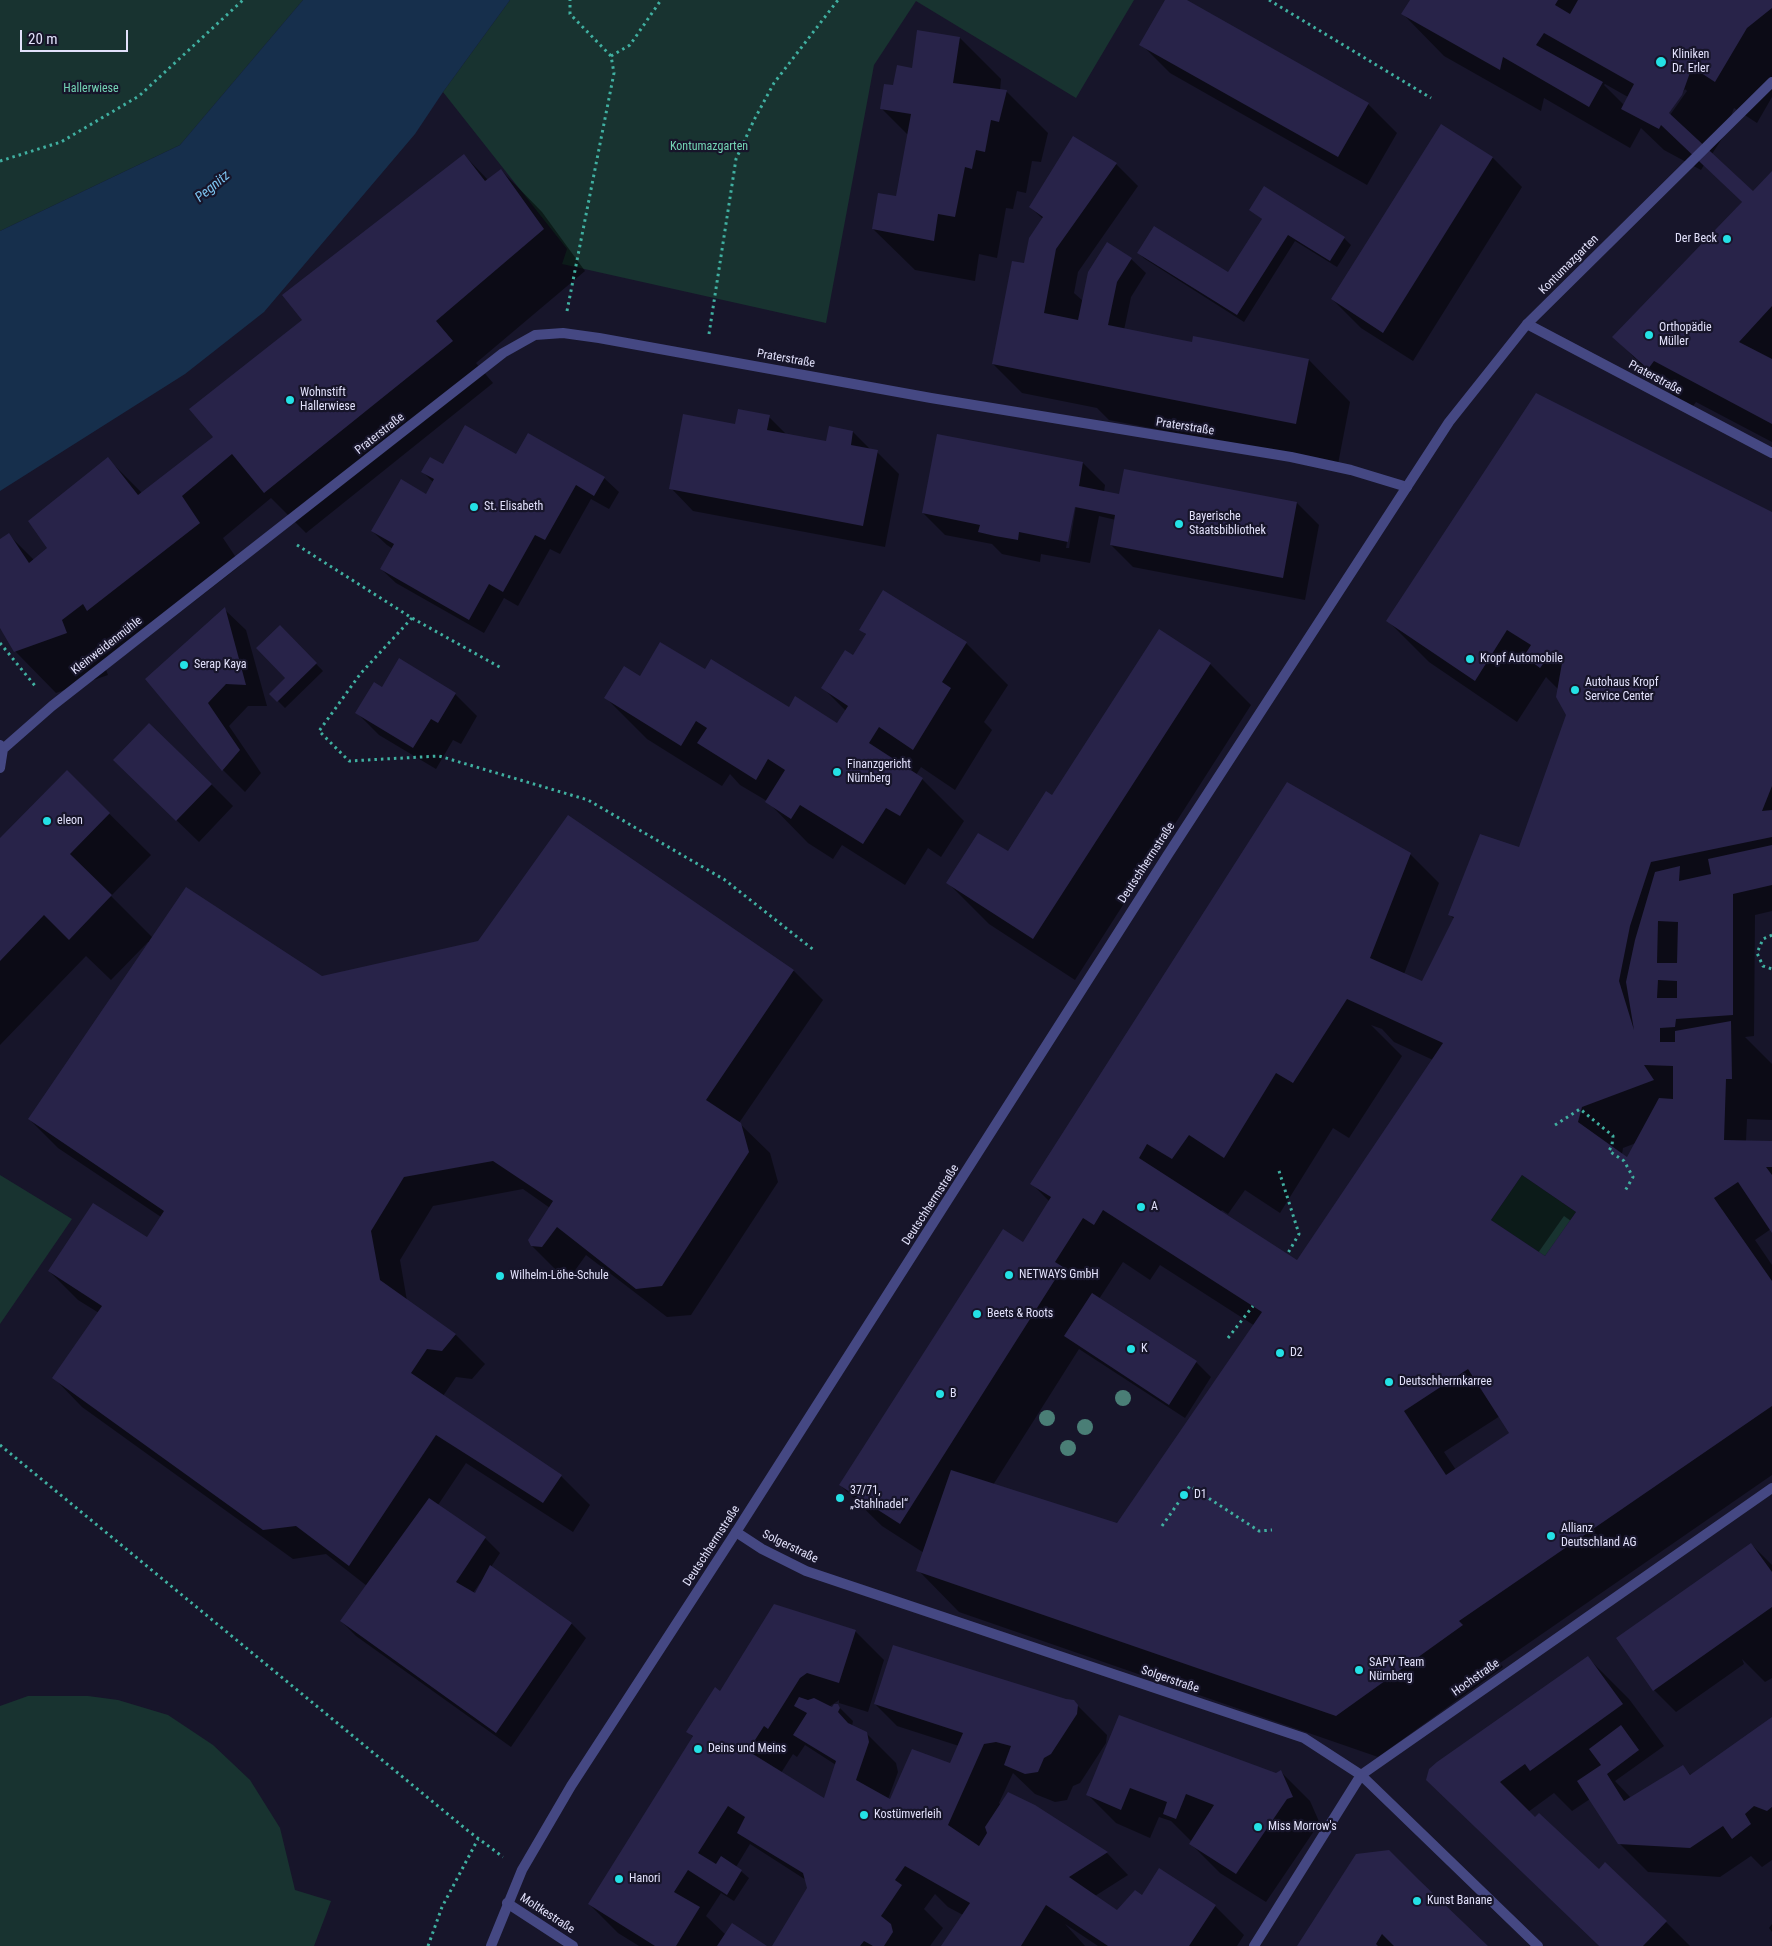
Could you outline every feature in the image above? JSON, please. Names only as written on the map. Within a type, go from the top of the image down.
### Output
[{"type":"street","name":"Kontumazgarten","points":[[1407,487],[1449,422],[1527,324],[1772,82]]},
{"type":"street","name":"Praterstraße","points":[[1527,324],[1772,453]]},
{"type":"street","name":"Praterstraße","points":[[230,566],[503,353],[535,335],[563,333],[931,398],[1291,457],[1351,470],[1407,487]]},
{"type":"street","name":"Deutschherrnstraße","points":[[491,1946],[522,1870],[571,1786],[736,1532],[1146,887],[1407,487]]},
{"type":"street","name":"Kleinweidenmühle","points":[[0,768],[2,747],[230,566]]},
{"type":"street","name":"Hochstraße","points":[[1254,1946],[1360,1774],[1772,1488]]},
{"type":"street","name":"Solgerstraße","points":[[736,1532],[762,1549],[806,1571],[1304,1738],[1360,1774],[1538,1946]]},
{"type":"street","name":"Moltkestraße","points":[[507,1903],[573,1946]]},
{"type":"path","points":[[0,161],[61,142],[139,96],[243,0]]},
{"type":"path","points":[[563,333],[614,72],[610,56],[570,14],[570,0]]},
{"type":"path","points":[[610,56],[630,45],[661,0]]},
{"type":"path","points":[[706,357],[736,159],[774,83],[838,0]]},
{"type":"path","points":[[1269,0],[1431,98]]},
{"type":"path","points":[[276,532],[412,618],[503,669]]},
{"type":"path","points":[[412,618],[361,673],[318,731],[349,761],[439,756],[588,800],[725,880],[815,951]]},
{"type":"path","points":[[0,643],[52,706]]},
{"type":"path","points":[[1772,935],[1763,939],[1757,953],[1763,966],[1772,969]]},
{"type":"path","points":[[1555,1125],[1580,1109],[1613,1136],[1609,1151],[1624,1161],[1633,1177],[1625,1191]]},
{"type":"path","points":[[1279,1170],[1299,1234],[1288,1253]]},
{"type":"path","points":[[1228,1338],[1253,1306]]},
{"type":"path","points":[[0,1445],[478,1838],[522,1870]]},
{"type":"path","points":[[1162,1526],[1190,1486],[1259,1531],[1272,1530]]},
{"type":"path","points":[[428,1946],[442,1907],[478,1838]]},
{"type":"green space","name":"Hallerwiese","points":[[0,0],[303,0],[180,145],[0,231]]},
{"type":"green space","name":"Kontumazgarten","points":[[510,0],[1134,0],[1076,98],[916,1],[874,65],[826,323],[562,264],[567,249],[443,92]]},
{"type":"green space","points":[[0,1175],[72,1219],[0,1324]]},
{"type":"green space","points":[[1522,1175],[1576,1212],[1545,1256],[1491,1220]]},
{"type":"green space","points":[[28,1696],[88,1696],[118,1700],[168,1715],[213,1745],[250,1780],[280,1828],[295,1890],[331,1901],[314,1946],[0,1946],[0,1706]]},
{"type":"water","name":"Pegnitz","points":[[303,0],[510,0],[415,134],[264,312],[185,374],[0,491],[0,231],[180,145]]},
{"type":"building","points":[[1165,0],[1187,0],[1369,103],[1338,157],[1139,45]]},
{"type":"building","points":[[1410,0],[1558,0],[1555,5],[1570,14],[1578,0],[1772,0],[1772,8],[1747,28],[1715,82],[1692,67],[1682,95],[1669,113],[1753,191],[1772,171],[1772,306],[1739,342],[1772,359],[1772,424],[1654,361],[1648,369],[1612,337],[1742,202],[1661,125],[1659,129],[1621,109],[1634,84],[1544,33],[1536,45],[1603,82],[1589,107],[1503,57],[1500,70],[1401,14]]},
{"type":"building","points":[[917,30],[960,37],[953,83],[1007,90],[999,122],[991,120],[985,152],[976,150],[972,169],[965,167],[955,217],[938,214],[934,241],[872,229],[878,193],[896,196],[911,114],[880,109],[884,84],[893,85],[897,65],[912,68]]},
{"type":"building","points":[[1441,124],[1493,157],[1383,333],[1331,299]]},
{"type":"building","points":[[1073,136],[1117,163],[1056,249],[1044,313],[1078,320],[1088,272],[1107,242],[1132,258],[1117,282],[1108,325],[1192,342],[1193,336],[1309,359],[1296,424],[992,364],[1012,261],[1024,263],[1029,238],[1043,217],[1029,207]]},
{"type":"building","name":"Wohnstift Hallerwiese","points":[[464,154],[485,181],[501,169],[544,229],[436,321],[453,341],[264,493],[232,454],[182,496],[200,523],[87,611],[83,604],[62,620],[67,633],[14,652],[0,628],[0,539],[9,533],[29,563],[47,548],[28,521],[108,457],[138,495],[213,437],[189,409],[302,320],[282,295]]},
{"type":"building","points":[[1264,186],[1345,237],[1330,261],[1288,235],[1237,315],[1137,253],[1154,226],[1228,272],[1262,219],[1249,210]]},
{"type":"building","points":[[1536,393],[1772,512],[1772,786],[1762,811],[1772,810],[1772,837],[1651,862],[1630,926],[1619,981],[1634,1030],[1626,982],[1635,940],[1655,872],[1680,866],[1679,881],[1711,874],[1708,859],[1772,845],[1772,885],[1733,894],[1733,1015],[1676,1019],[1675,1027],[1660,1028],[1660,1042],[1675,1042],[1675,1031],[1731,1021],[1732,1079],[1726,1079],[1724,1140],[1772,1141],[1772,1167],[1766,1167],[1772,1175],[1772,1233],[1738,1182],[1714,1198],[1772,1281],[1772,1406],[1459,1621],[1463,1625],[1336,1716],[916,1571],[951,1470],[1117,1523],[1262,1312],[1103,1210],[1094,1225],[1083,1218],[1055,1262],[1063,1267],[900,1524],[839,1485],[1003,1229],[1023,1242],[1051,1197],[1030,1184],[1287,782],[1411,853],[1370,958],[1422,981],[1454,917],[1448,915],[1480,834],[1519,847],[1566,715],[1556,697],[1562,663],[1549,656],[1540,668],[1524,656],[1531,645],[1507,630],[1475,681],[1386,621]],"holes":[[[1658,921],[1678,922],[1677,963],[1657,963]],[[1658,980],[1677,981],[1677,998],[1657,998]],[[1347,999],[1443,1043],[1297,1260],[1139,1158],[1147,1144],[1172,1159],[1189,1135],[1224,1158],[1276,1073],[1293,1083]],[[1644,1065],[1673,1066],[1673,1099],[1659,1098],[1627,1157],[1578,1122],[1582,1107],[1654,1080]],[[1522,1175],[1576,1212],[1545,1256],[1491,1220]],[[1468,1369],[1509,1433],[1446,1475],[1404,1411]]]},
{"type":"building","points":[[738,409],[770,415],[767,430],[826,441],[829,426],[853,431],[851,445],[878,450],[863,526],[669,489],[683,414],[735,424]]},
{"type":"building","points":[[465,425],[516,454],[528,433],[605,477],[594,496],[576,485],[545,540],[535,535],[503,592],[489,584],[469,620],[380,569],[394,544],[371,531],[401,479],[426,494],[434,479],[421,472],[430,457],[443,464]]},
{"type":"building","points":[[937,434],[1083,462],[1079,486],[1119,494],[1124,469],[1297,502],[1283,578],[1110,545],[1115,515],[1075,507],[1068,542],[1019,532],[1018,540],[995,536],[978,532],[980,525],[922,513]]},
{"type":"building","points":[[883,590],[967,642],[942,682],[951,688],[913,750],[879,727],[869,743],[923,778],[900,816],[886,808],[863,844],[800,805],[791,819],[765,802],[785,770],[768,759],[756,780],[697,743],[707,728],[696,721],[681,746],[604,698],[624,666],[640,676],[660,642],[705,669],[711,659],[789,707],[795,696],[837,723],[848,706],[821,688],[845,650],[853,655],[866,634],[859,630]]},
{"type":"building","points":[[225,607],[246,685],[226,684],[208,703],[240,750],[222,771],[145,679]]},
{"type":"building","points":[[280,625],[317,663],[277,702],[269,694],[285,678],[256,648]]},
{"type":"building","points":[[1159,629],[1211,663],[1033,939],[946,883],[978,833],[1008,851],[1046,791],[1052,795]]},
{"type":"building","points":[[399,658],[456,693],[438,723],[431,719],[413,748],[355,713],[374,682],[382,687]]},
{"type":"building","points":[[149,723],[212,784],[176,821],[113,760]]},
{"type":"building","points":[[67,770],[110,813],[70,854],[112,895],[69,940],[44,915],[0,961],[0,838]]},
{"type":"building","points":[[568,815],[794,970],[706,1100],[741,1123],[749,1152],[662,1286],[636,1289],[557,1227],[542,1247],[531,1246],[528,1240],[553,1201],[493,1161],[404,1177],[371,1231],[380,1280],[456,1334],[442,1351],[427,1349],[411,1373],[562,1475],[543,1503],[436,1435],[349,1566],[296,1526],[263,1530],[52,1378],[102,1306],[48,1271],[93,1203],[147,1237],[164,1211],[28,1119],[186,887],[322,976],[478,941]]},
{"type":"building","name":"K","points":[[1092,1293],[1197,1361],[1169,1405],[1064,1336]]},
{"type":"building","points":[[429,1498],[486,1537],[456,1582],[475,1593],[490,1565],[572,1623],[496,1733],[340,1621]]},
{"type":"building","points":[[1751,1543],[1772,1572],[1772,1607],[1653,1691],[1616,1638]]},
{"type":"building","points":[[774,1604],[856,1630],[839,1683],[807,1673],[800,1678],[768,1729],[764,1726],[748,1751],[824,1798],[836,1761],[793,1735],[807,1713],[794,1706],[799,1697],[808,1700],[814,1698],[832,1707],[834,1704],[838,1704],[840,1708],[838,1712],[848,1723],[867,1732],[869,1742],[856,1780],[890,1799],[912,1749],[950,1763],[963,1733],[874,1704],[893,1645],[1074,1700],[1078,1705],[1077,1714],[1051,1754],[1044,1758],[1038,1772],[1025,1774],[1004,1765],[1011,1746],[996,1742],[984,1744],[948,1825],[979,1846],[987,1833],[985,1827],[1008,1792],[1035,1805],[1108,1852],[1069,1877],[1117,1910],[1135,1890],[1142,1895],[1159,1868],[1216,1905],[1189,1946],[1108,1946],[1046,1905],[1021,1946],[941,1946],[970,1903],[905,1866],[895,1880],[902,1885],[881,1916],[891,1924],[893,1932],[884,1946],[873,1946],[864,1941],[860,1946],[772,1946],[807,1888],[803,1873],[737,1833],[745,1817],[728,1806],[698,1853],[716,1864],[721,1856],[742,1870],[727,1895],[688,1870],[674,1892],[700,1907],[676,1946],[655,1946],[588,1904],[693,1736],[686,1732],[715,1687],[720,1691]]},
{"type":"building","points":[[1588,1656],[1623,1704],[1530,1771],[1525,1764],[1500,1782],[1535,1817],[1539,1813],[1599,1869],[1605,1862],[1667,1921],[1643,1946],[1599,1946],[1426,1780],[1429,1769],[1437,1762]]},
{"type":"building","points":[[1119,1715],[1276,1773],[1281,1770],[1293,1797],[1287,1799],[1236,1874],[1189,1844],[1214,1805],[1186,1794],[1176,1819],[1163,1814],[1167,1802],[1130,1788],[1121,1810],[1086,1795]]},
{"type":"building","points":[[1772,1717],[1772,1807],[1767,1811],[1754,1806],[1745,1814],[1751,1824],[1732,1839],[1723,1826],[1690,1848],[1618,1844],[1577,1781],[1601,1765],[1589,1749],[1621,1725],[1639,1750],[1607,1774],[1624,1801],[1683,1765],[1690,1775]]},
{"type":"building","points":[[1389,1850],[1488,1946],[1394,1946],[1382,1934],[1376,1944],[1378,1946],[1297,1946],[1356,1854]]},
{"type":"building","points":[[732,1923],[767,1946],[717,1946]]},
{"type":"place","name":"Kliniken Dr. Erler","points":[[1661,62]]},
{"type":"place","name":"Der Beck","points":[[1727,239]]},
{"type":"place","name":"Orthopädie Müller","points":[[1649,335]]},
{"type":"place","name":"Wohnstift Hallerwiese","points":[[290,400]]},
{"type":"place","name":"St. Elisabeth","points":[[474,507]]},
{"type":"place","name":"Bayerische Staatsbibliothek","points":[[1179,524]]},
{"type":"place","name":"Kropf Automobile","points":[[1470,659]]},
{"type":"place","name":"Serap Kaya","points":[[184,665]]},
{"type":"place","name":"Autohaus Kropf Service Center","points":[[1575,690]]},
{"type":"place","name":"Finanzgericht Nürnberg","points":[[837,772]]},
{"type":"place","name":"eleon","points":[[47,821]]},
{"type":"place","name":"A","points":[[1141,1207]]},
{"type":"place","name":"NETWAYS GmbH","points":[[1009,1275]]},
{"type":"place","name":"Wilhelm-Löhe-Schule","points":[[500,1276]]},
{"type":"place","name":"Beets & Roots","points":[[977,1314]]},
{"type":"place","name":"K","points":[[1131,1349]]},
{"type":"place","name":"D2","points":[[1280,1353]]},
{"type":"place","name":"Deutschherrnkarree","points":[[1389,1382]]},
{"type":"place","name":"B","points":[[940,1394]]},
{"type":"place","name":"D1","points":[[1184,1495]]},
{"type":"place","name":"37/71, „Stahlnadel“","points":[[840,1498]]},
{"type":"place","name":"Allianz Deutschland AG","points":[[1551,1536]]},
{"type":"place","name":"SAPV Team Nürnberg","points":[[1359,1670]]},
{"type":"place","name":"Deins und Meins","points":[[698,1749]]},
{"type":"place","name":"Kostümverleih","points":[[864,1815]]},
{"type":"place","name":"Miss Morrow's","points":[[1258,1827]]},
{"type":"place","name":"Hanori","points":[[619,1879]]},
{"type":"place","name":"Kunst Banane","points":[[1417,1901]]}]
